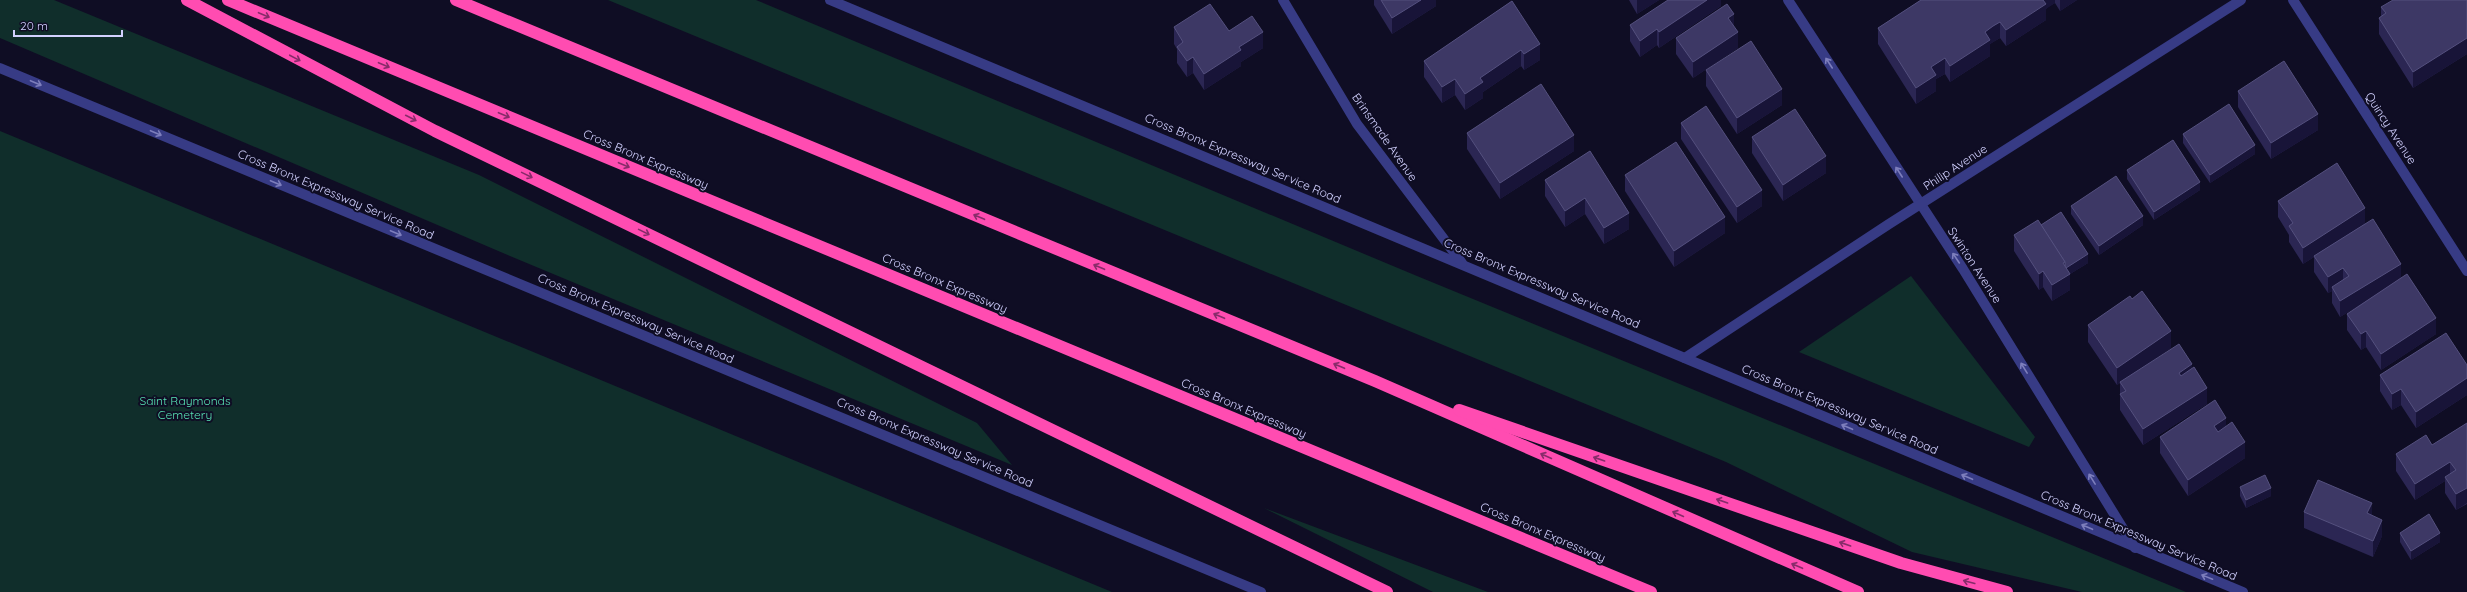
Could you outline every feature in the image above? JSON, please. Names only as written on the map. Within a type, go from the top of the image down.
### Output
[{"type":"highway","points":[[187,0],[435,131],[1387,592]]},
{"type":"highway","name":"Cross Bronx Expressway","points":[[228,0],[1651,592]]},
{"type":"highway","points":[[456,0],[1375,381],[1858,592]]},
{"type":"highway","points":[[1375,381],[1901,563],[2007,592]]},
{"type":"street","name":"Cross Bronx Expressway Service Road","points":[[830,0],[1462,263],[2135,548],[2243,592]]},
{"type":"street","name":"Brinsmade Avenue","points":[[1283,0],[1357,124],[1462,263]]},
{"type":"street","name":"Swinton Avenue","points":[[1788,0],[1963,269],[2135,548]]},
{"type":"street","name":"Philip Avenue","points":[[1685,358],[1920,205],[2241,0]]},
{"type":"street","name":"Quincy Avenue","points":[[2293,0],[2467,271]]},
{"type":"street","name":"Cross Bronx Expressway Service Road","points":[[0,68],[1261,592]]},
{"type":"green space","points":[[0,0],[54,0],[479,175],[977,423],[1012,465],[510,256],[0,38]]},
{"type":"green space","points":[[608,0],[756,0],[1417,276],[2186,592],[2082,592],[1912,552],[1726,462]]},
{"type":"green space","name":"Saint Raymonds Cemetery","points":[[0,131],[1112,592],[0,592]]},
{"type":"green space","points":[[1911,276],[2035,437],[2029,447],[1799,352]]},
{"type":"green space","points":[[1264,508],[1488,592],[1433,592]]},
{"type":"building","points":[[1381,0],[1421,0],[1392,18]]},
{"type":"building","points":[[1668,0],[1707,0],[1659,32],[1657,29],[1640,41],[1630,25]]},
{"type":"building","points":[[1921,0],[2043,0],[2046,4],[2006,30],[2000,22],[1993,26],[1985,32],[1990,40],[1950,66],[1945,58],[1931,67],[1936,75],[1916,88],[1878,28]]},
{"type":"building","points":[[2393,0],[2467,0],[2467,38],[2413,72],[2379,18],[2386,13],[2381,7]]},
{"type":"building","points":[[1512,1],[1540,44],[1524,54],[1521,50],[1480,78],[1483,82],[1465,94],[1455,79],[1442,87],[1424,61]]},
{"type":"building","points":[[1210,4],[1229,31],[1252,16],[1263,32],[1239,47],[1241,50],[1204,74],[1193,57],[1187,61],[1177,47],[1183,42],[1174,27]]},
{"type":"building","points":[[1727,4],[1734,14],[1728,18],[1738,32],[1693,62],[1676,38]]},
{"type":"building","points":[[1751,41],[1782,89],[1737,118],[1706,70]]},
{"type":"building","points":[[2284,61],[2318,114],[2271,143],[2238,91]]},
{"type":"building","points":[[1541,84],[1574,135],[1500,183],[1467,133]]},
{"type":"building","points":[[2229,104],[2255,145],[2210,175],[2183,134]]},
{"type":"building","points":[[1706,106],[1762,190],[1737,207],[1681,123]]},
{"type":"building","points":[[1795,109],[1826,156],[1783,185],[1752,137]]},
{"type":"building","points":[[2173,140],[2200,182],[2154,212],[2127,170]]},
{"type":"building","points":[[1676,142],[1725,217],[1674,251],[1625,175]]},
{"type":"building","points":[[1590,151],[1629,213],[1604,228],[1585,198],[1565,211],[1545,180]]},
{"type":"building","points":[[2337,163],[2365,208],[2303,248],[2289,226],[2293,223],[2278,201]]},
{"type":"building","points":[[2116,176],[2143,216],[2099,246],[2071,206]]},
{"type":"building","points":[[2061,212],[2088,254],[2066,268],[2065,262],[2041,225]]},
{"type":"building","points":[[2373,219],[2401,264],[2340,301],[2332,287],[2349,276],[2343,268],[2328,277],[2314,256]]},
{"type":"building","points":[[2038,220],[2065,262],[2063,263],[2070,274],[2052,285],[2043,271],[2039,274],[2014,235]]},
{"type":"building","points":[[2407,274],[2436,318],[2381,354],[2366,331],[2361,334],[2347,314]]},
{"type":"building","points":[[2142,291],[2171,331],[2117,368],[2088,325],[2130,296],[2132,299]]},
{"type":"building","points":[[2446,333],[2467,365],[2467,378],[2416,412],[2401,389],[2392,394],[2380,375]]},
{"type":"building","points":[[2179,344],[2192,364],[2179,373],[2181,376],[2194,367],[2207,388],[2143,429],[2120,394],[2126,391],[2120,382]]},
{"type":"building","points":[[2215,400],[2226,418],[2214,426],[2218,432],[2232,422],[2245,442],[2188,480],[2160,437]]},
{"type":"building","points":[[2467,423],[2467,488],[2456,494],[2445,477],[2456,470],[2450,462],[2415,484],[2396,454],[2426,435],[2432,445]]},
{"type":"building","points":[[2265,475],[2271,488],[2246,500],[2240,487]]},
{"type":"building","points":[[2318,480],[2372,503],[2367,513],[2382,520],[2373,541],[2304,512]]},
{"type":"building","points":[[2429,514],[2440,533],[2411,551],[2400,533]]}]
